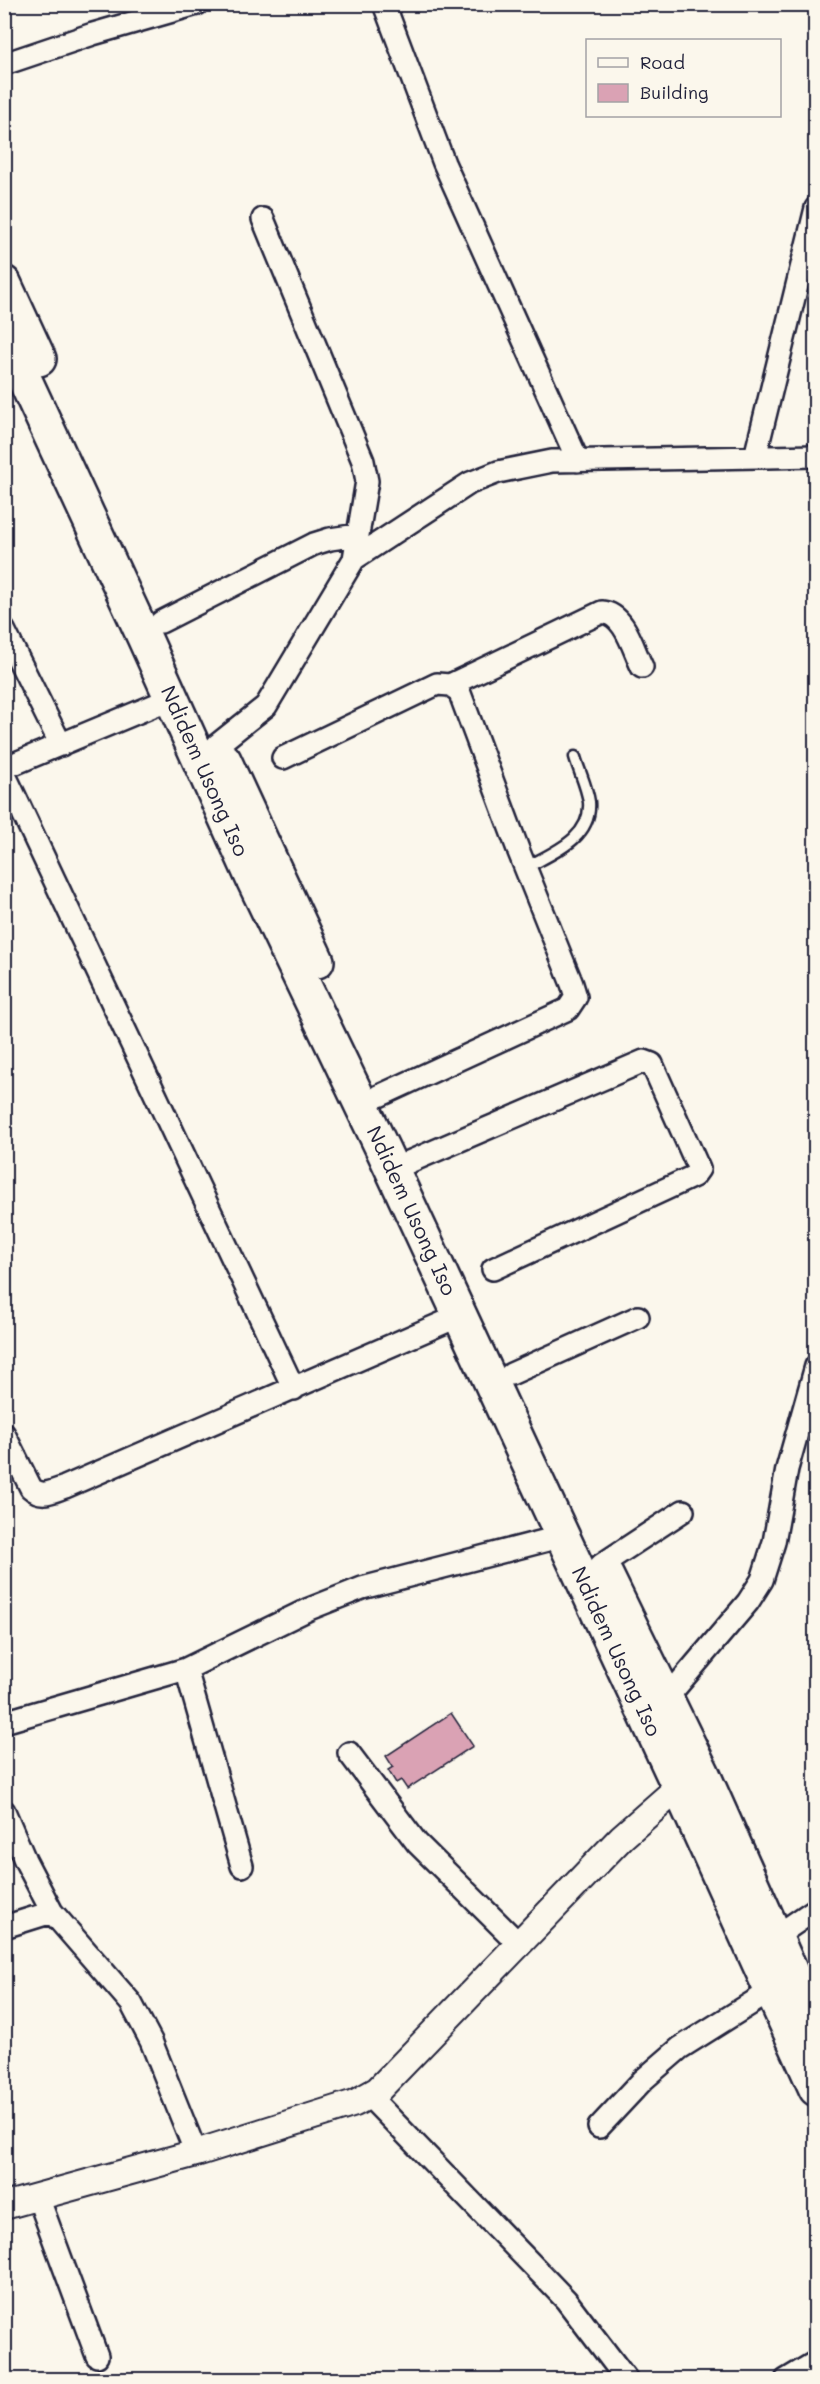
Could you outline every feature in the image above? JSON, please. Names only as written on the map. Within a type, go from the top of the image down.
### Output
[{"type":"highway","name":"Ndidem Usong Iso","points":[[4,283],[379,1096],[665,1700],[690,1779],[771,1991],[816,2089]]},
{"type":"highway","name":"Ndidem Usong Iso","points":[[4,335],[253,879],[379,1141],[563,1536],[690,1779],[776,1937],[816,2028]]},
{"type":"street","points":[[4,64],[93,34],[197,4]]},
{"type":"street","points":[[384,4],[444,163],[579,461]]},
{"type":"street","points":[[755,457],[816,208]]},
{"type":"street","points":[[218,745],[266,706],[354,559],[367,481],[363,460],[263,219]]},
{"type":"street","points":[[354,559],[470,483],[498,472],[552,461],[816,456]]},
{"type":"street","points":[[161,622],[314,544],[330,539],[358,536]]},
{"type":"street","points":[[450,685],[602,612],[610,613],[618,618],[642,668]]},
{"type":"street","points":[[4,630],[61,745]]},
{"type":"street","points":[[283,758],[437,684],[450,685],[459,691],[576,998],[568,1009],[379,1096]]},
{"type":"street","points":[[4,768],[172,698]]},
{"type":"street","points":[[4,773],[294,1389]]},
{"type":"street","points":[[410,1162],[644,1061],[652,1064],[699,1169],[694,1176],[493,1269]]},
{"type":"street","points":[[4,1434],[31,1488],[45,1494],[294,1389],[459,1316]]},
{"type":"street","points":[[511,1374],[638,1317]]},
{"type":"street","points":[[665,1700],[748,1602],[762,1580],[774,1542],[787,1469],[816,1366]]},
{"type":"street","points":[[602,1565],[683,1511]]},
{"type":"street","points":[[4,1722],[186,1669],[309,1609],[362,1588],[563,1536]]},
{"type":"street","points":[[186,1669],[242,1866]]},
{"type":"street","points":[[349,1753],[417,1843],[519,1944]]},
{"type":"street","points":[[4,2206],[196,2153],[355,2103],[369,2096],[378,2090],[622,1837],[690,1779]]},
{"type":"street","points":[[4,1811],[25,1860],[52,1912],[131,2003],[152,2041],[196,2153]]},
{"type":"street","points":[[776,1937],[816,1909]]},
{"type":"street","points":[[4,1927],[52,1912]]},
{"type":"street","points":[[599,2127],[643,2080],[680,2048],[771,1991]]},
{"type":"street","points":[[369,2096],[543,2276],[627,2379]]},
{"type":"street","points":[[38,2198],[97,2356]]},
{"type":"street","points":[[786,2379],[816,2362]]},
{"type":"lane","points":[[525,868],[573,841],[587,822],[589,801],[575,757]]},
{"type":"building","points":[[451,1713],[473,1746],[407,1789],[401,1780],[396,1783],[388,1770],[393,1767],[386,1756]]}]
